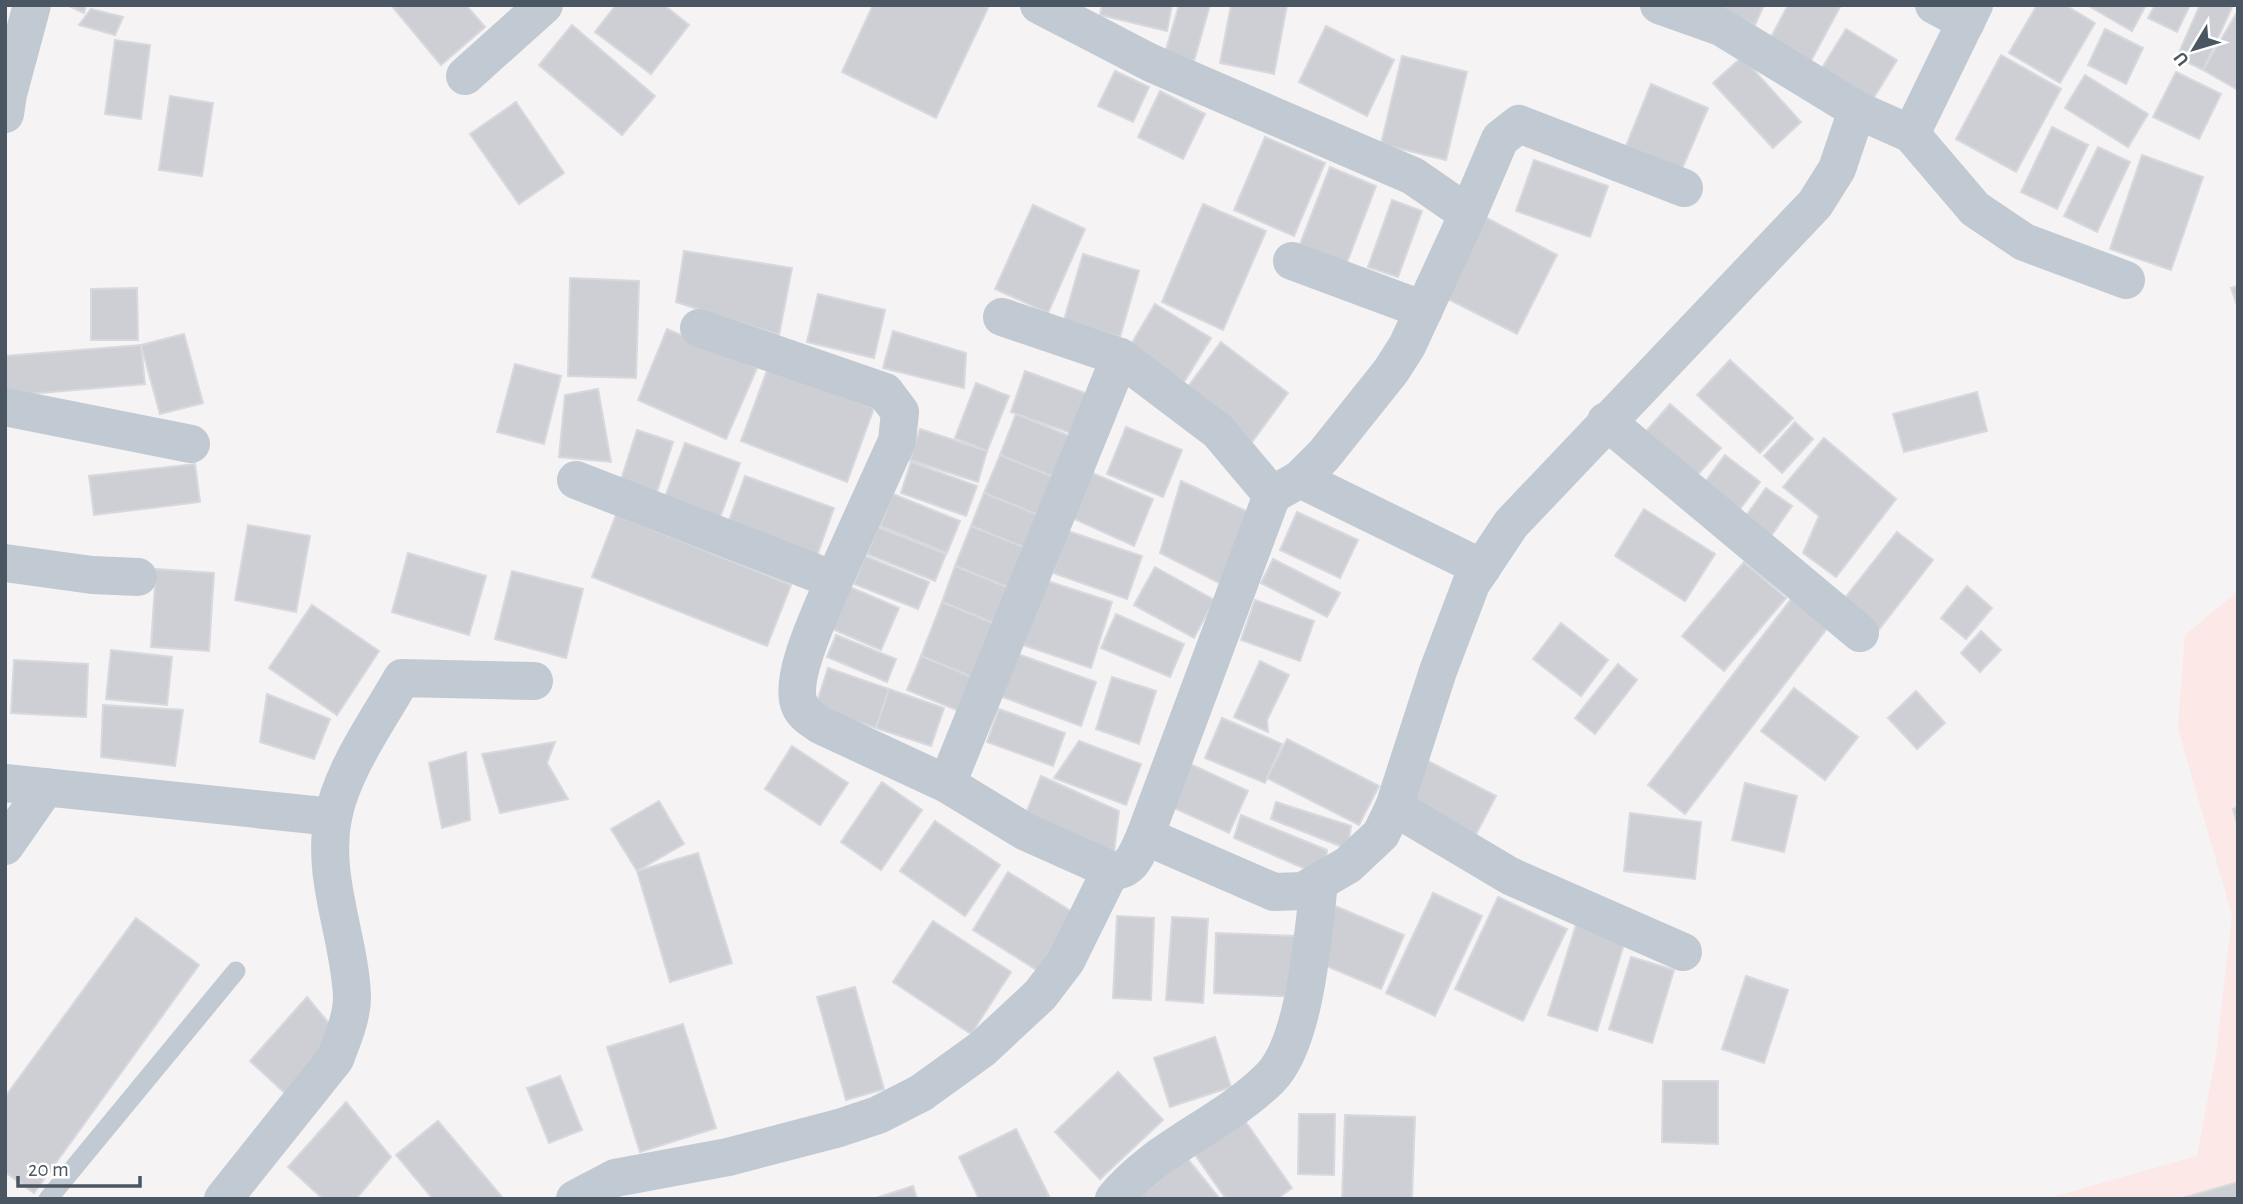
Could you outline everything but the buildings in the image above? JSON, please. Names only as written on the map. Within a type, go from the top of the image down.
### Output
[{"type":"street","points":[[5,114],[32,5]]},
{"type":"street","points":[[465,76],[544,5]]},
{"type":"street","points":[[1039,5],[1151,63],[1413,176],[1468,214]]},
{"type":"street","points":[[1659,5],[1721,27],[1857,110],[1911,134],[1975,209],[2024,242],[2126,280]]},
{"type":"street","points":[[1911,134],[1958,11]]},
{"type":"street","points":[[1145,836],[1274,892],[1303,891],[1319,883],[1348,865],[1381,834],[1394,807],[1438,671],[1471,584],[1511,524],[1815,204],[1837,169],[1857,110]]},
{"type":"street","points":[[699,328],[885,392],[900,412],[897,441],[834,580],[802,665],[797,688],[800,707],[806,716],[829,730],[947,785],[1026,832],[1111,870],[1119,871],[1128,867],[1145,836],[1286,487],[1364,409],[1407,346],[1500,139],[1519,124],[1684,188]]},
{"type":"street","points":[[1292,261],[1424,310]]},
{"type":"street","points":[[1002,317],[1120,357],[1218,431],[1286,487],[1482,568]]},
{"type":"street","points":[[947,785],[1120,357]]},
{"type":"street","points":[[5,407],[191,444]]},
{"type":"street","points":[[1606,421],[1860,634]]},
{"type":"street","points":[[576,480],[834,580]]},
{"type":"street","points":[[5,563],[138,577]]},
{"type":"street","points":[[223,1199],[335,1059],[345,1035],[352,999],[335,893],[331,853],[333,817],[346,780],[402,678],[534,681]]},
{"type":"street","points":[[5,783],[333,817]]},
{"type":"street","points":[[5,846],[46,788]]},
{"type":"street","points":[[1394,807],[1510,876],[1683,952]]},
{"type":"street","points":[[575,1199],[615,1178],[728,1157],[838,1128],[878,1115],[921,1094],[982,1049],[1040,995],[1066,961],[1111,870]]},
{"type":"street","points":[[1114,1199],[1132,1177],[1272,1076],[1305,1000],[1319,883]]},
{"type":"lane","points":[[48,1199],[236,971]]},
{"type":"shaded area","points":[[2237,592],[2238,1199],[2045,1199],[2197,1156],[2216,1056],[2232,915],[2178,728],[2185,635]]}]
